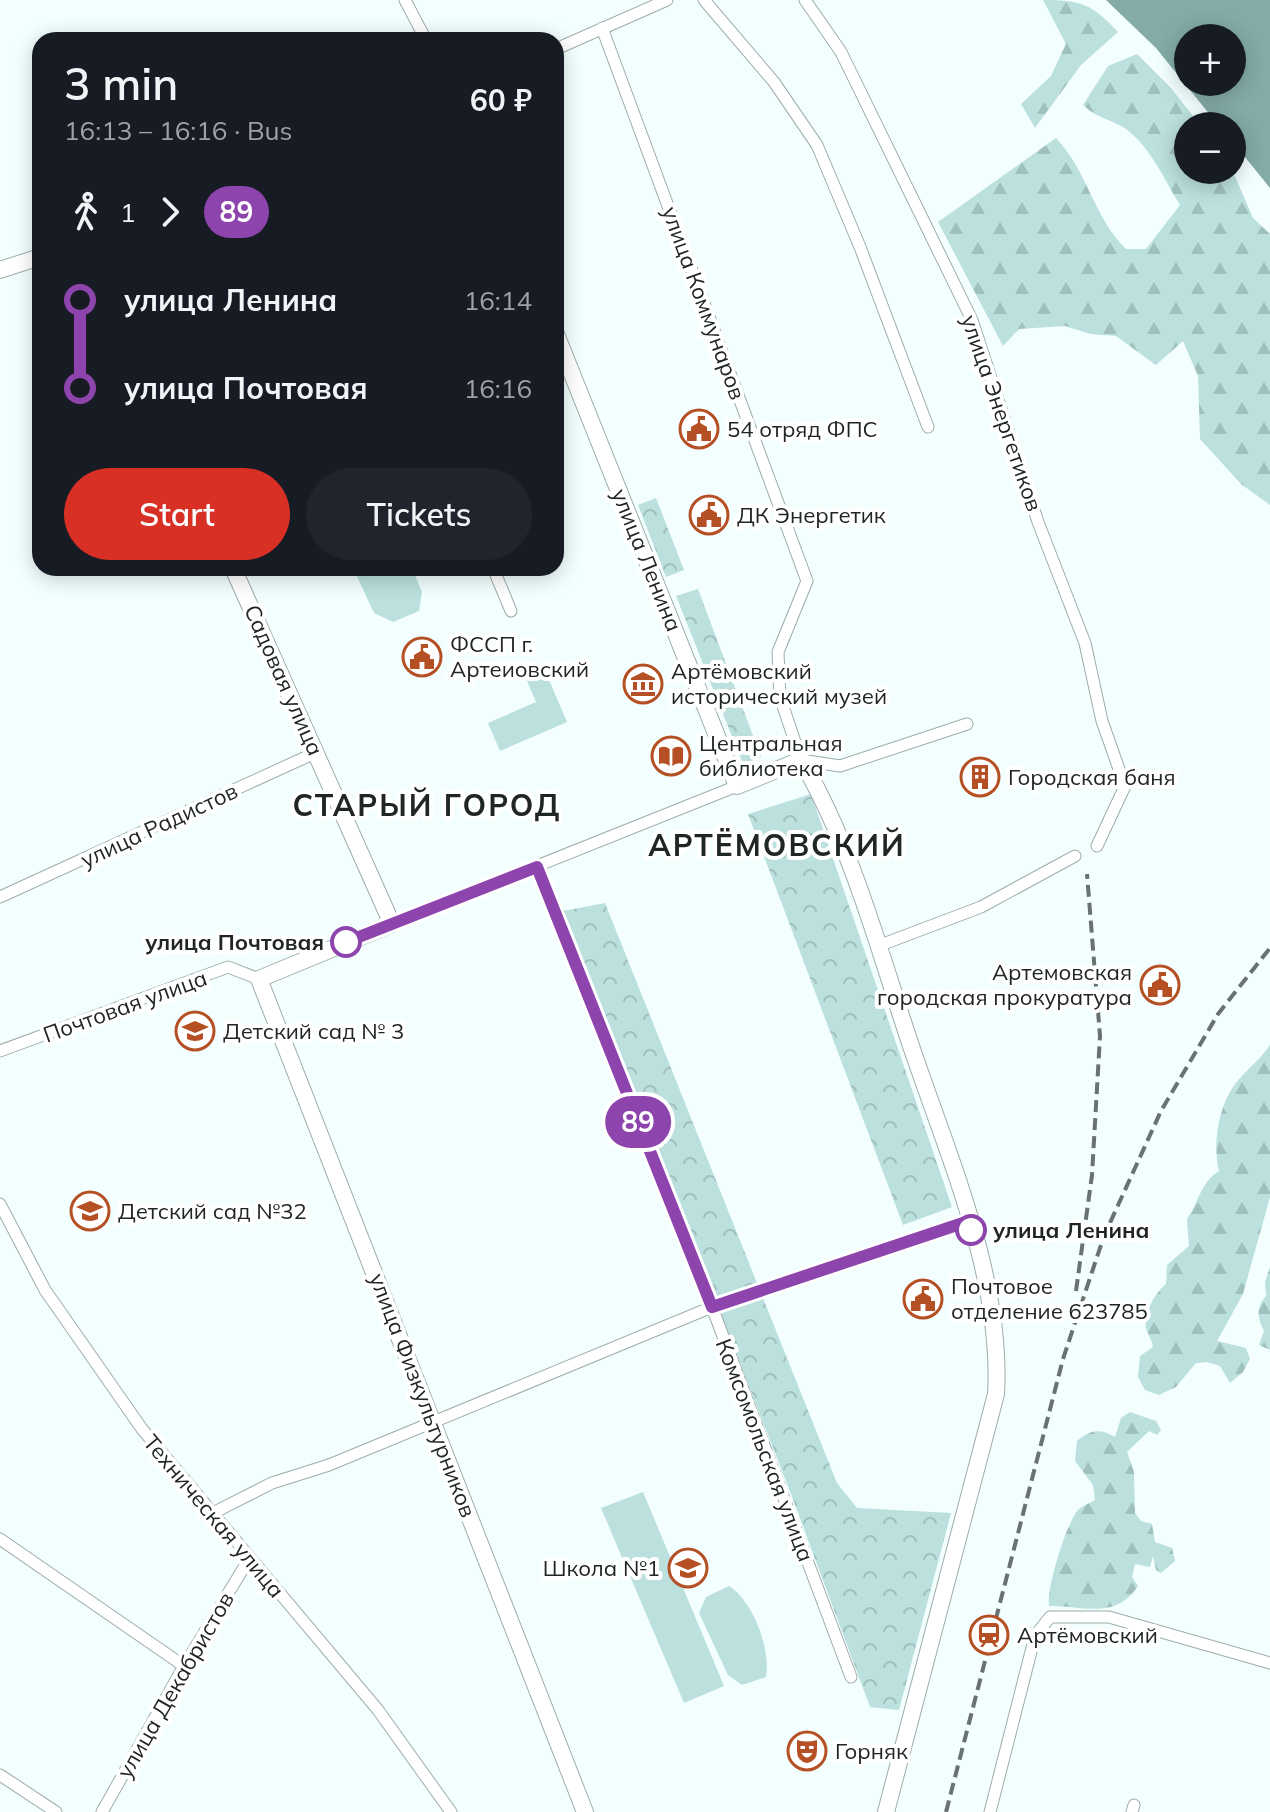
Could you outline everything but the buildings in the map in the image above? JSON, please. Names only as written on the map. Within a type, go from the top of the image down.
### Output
[{"type":"street","points":[[405,0],[422,32]]},
{"type":"street","points":[[564,45],[667,0]]},
{"type":"street","points":[[704,0],[774,82],[817,145],[856,236],[928,427]]},
{"type":"street","name":"улица Энергетиков","points":[[805,0],[841,52],[972,320],[1038,522],[1085,643],[1102,721],[1125,786],[1097,846]]},
{"type":"street","name":"улица Коммунаров","points":[[602,28],[807,581],[778,652],[780,697],[801,760]]},
{"type":"street","points":[[0,270],[32,260]]},
{"type":"street","name":"улица Ленина","points":[[564,354],[737,786]]},
{"type":"street","name":"Садовая улица","points":[[237,576],[392,924]]},
{"type":"street","points":[[496,576],[511,611]]},
{"type":"street","points":[[259,979],[801,760],[840,766],[967,724]]},
{"type":"street","name":"улица Радистов","points":[[0,897],[317,752]]},
{"type":"street","points":[[801,760],[819,790],[878,946],[969,1221],[995,1314],[998,1353],[996,1394],[886,1812]]},
{"type":"street","points":[[878,946],[981,907],[1075,856]]},
{"type":"street","name":"Комсомольская улица","points":[[537,867],[712,1307],[851,1677]]},
{"type":"street","name":"Почтовая улица","points":[[0,1051],[228,967],[259,979]]},
{"type":"street","name":"улица Физкультурников","points":[[259,979],[585,1812]]},
{"type":"street","name":"Техническая улица","points":[[0,1204],[45,1290],[142,1429],[378,1710],[451,1812]]},
{"type":"street","points":[[211,1514],[272,1483],[329,1465],[712,1307],[969,1221]]},
{"type":"street","points":[[0,1539],[184,1666]]},
{"type":"street","name":"улица Декабристов","points":[[102,1812],[184,1666],[249,1559]]},
{"type":"street","points":[[990,1812],[1035,1636],[1050,1617],[1109,1617],[1270,1663]]},
{"type":"street","points":[[0,1775],[56,1812]]},
{"type":"green space","points":[[1043,0],[1067,1],[1085,6],[1101,15],[1118,32],[1081,65],[1035,128],[1021,104],[1051,76],[1066,44]]},
{"type":"green space","points":[[1137,54],[1190,112],[1174,112],[1174,184],[1238,184],[1253,218],[1270,234],[1270,505],[1241,484],[1200,439],[1198,376],[1183,341],[1156,365],[1116,336],[1091,334],[1065,326],[1019,329],[1003,346],[938,222],[1056,138],[1076,165],[1115,237],[1126,249],[1146,249],[1180,205],[1143,145],[1126,129],[1083,105],[1108,66]]},
{"type":"green space","points":[[656,498],[684,570],[666,577],[638,505]]},
{"type":"green space","points":[[357,576],[415,576],[422,592],[419,611],[393,622],[374,613]]},
{"type":"green space","points":[[698,589],[761,757],[743,764],[676,596]]},
{"type":"green space","points":[[543,666],[567,722],[500,751],[488,723],[536,702],[524,674]]},
{"type":"green space","points":[[811,794],[952,1207],[903,1225],[748,814]]},
{"type":"green space","points":[[605,903],[837,1483],[857,1508],[951,1513],[899,1710],[870,1707],[791,1494],[563,911]]},
{"type":"green space","points":[[1270,1045],[1270,1197],[1243,1294],[1217,1341],[1246,1348],[1250,1359],[1243,1372],[1230,1383],[1220,1366],[1196,1363],[1176,1387],[1159,1395],[1145,1390],[1138,1377],[1140,1356],[1153,1347],[1146,1328],[1148,1310],[1154,1297],[1166,1284],[1167,1265],[1189,1246],[1187,1219],[1204,1187],[1219,1171],[1217,1135],[1227,1097]]},
{"type":"green space","points":[[1270,1267],[1270,1350],[1259,1345],[1264,1331],[1259,1313],[1266,1296],[1265,1282]]},
{"type":"green space","points":[[1130,1412],[1156,1421],[1161,1430],[1157,1435],[1149,1431],[1127,1452],[1134,1472],[1135,1513],[1141,1521],[1152,1524],[1155,1542],[1172,1548],[1175,1561],[1161,1573],[1156,1570],[1153,1556],[1150,1567],[1135,1564],[1132,1577],[1138,1586],[1119,1604],[1097,1609],[1049,1606],[1054,1572],[1073,1517],[1078,1510],[1095,1500],[1093,1485],[1075,1461],[1077,1441],[1095,1432],[1105,1432],[1115,1437],[1121,1418]]},
{"type":"green space","points":[[643,1492],[724,1686],[684,1703],[601,1508]]},
{"type":"green space","points":[[729,1586],[753,1614],[766,1653],[766,1677],[742,1685],[728,1675],[699,1613],[706,1597]]},
{"type":"shaded area","points":[[1106,0],[1270,0],[1270,188],[1246,158],[1246,112],[1208,112],[1195,96],[1246,96],[1246,24],[1174,24],[1174,70],[1156,48]]},
{"type":"railway","points":[[1076,1291],[1092,1175],[1100,1036],[1087,874]]},
{"type":"railway","points":[[946,1812],[1063,1359],[1104,1236],[1161,1111],[1218,1014],[1270,948]]},
{"type":"bus line","name":"89","points":[[346,942],[537,867],[712,1307],[969,1221],[971,1230]]},
{"type":"place","name":"54 отряд ФПС","points":[[699,429]]},
{"type":"place","name":"ДК Энергетик","points":[[709,515]]},
{"type":"place","name":"ФССП г. Артеиовский","points":[[422,657]]},
{"type":"place","name":"Артёмовский исторический музей","points":[[643,684]]},
{"type":"place","name":"Центральная библиотека","points":[[671,756]]},
{"type":"place","name":"Городская баня","points":[[980,777]]},
{"type":"place","name":"улица Почтовая","points":[[346,942]]},
{"type":"place","name":"Артемовская городская прокуратура","points":[[1160,985]]},
{"type":"place","name":"Детский сад № 3","points":[[195,1031]]},
{"type":"place","name":"Детский сад №32","points":[[90,1211]]},
{"type":"place","name":"улица Ленина","points":[[971,1230]]},
{"type":"place","name":"Почтовое отделение 623785","points":[[923,1299]]},
{"type":"place","name":"Школа №1","points":[[688,1568]]},
{"type":"place","name":"Артёмовский","points":[[989,1635]]},
{"type":"place","name":"Горняк","points":[[807,1751]]},
{"type":"district","name":"СТАРЫЙ ГОРОД","points":[[427,806]]},
{"type":"district","name":"АРТЁМОВСКИЙ","points":[[777,846]]}]
